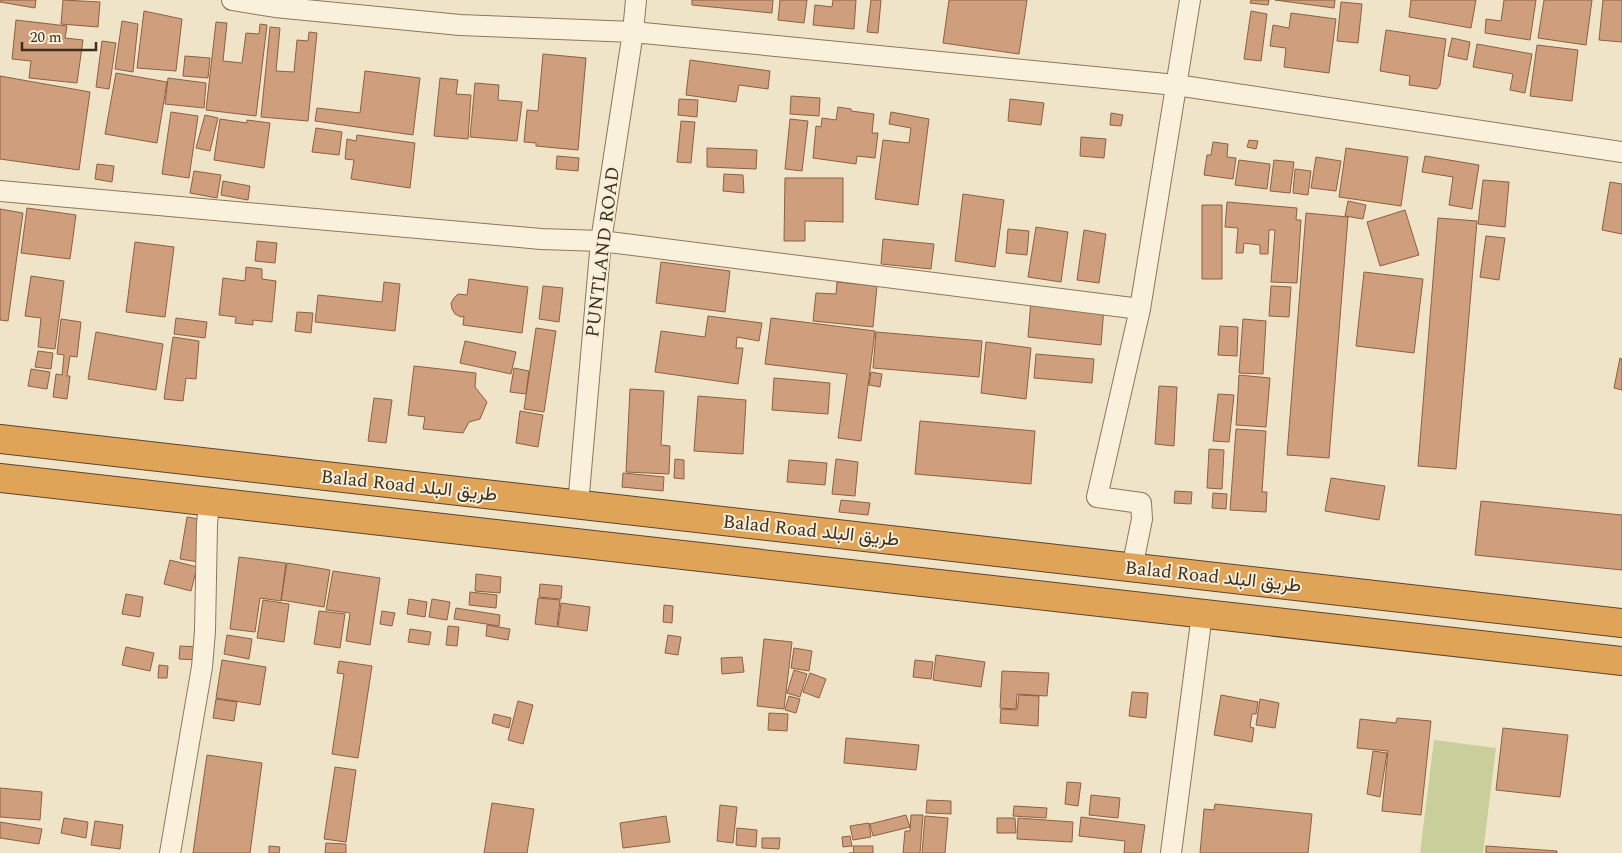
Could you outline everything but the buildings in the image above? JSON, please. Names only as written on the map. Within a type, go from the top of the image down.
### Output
[{"type":"highway","name":"Balad Road طريق البلد","points":[[0,439],[1622,623]]},
{"type":"highway","name":"Balad Road طريق البلد","points":[[0,478],[1622,661]]},
{"type":"street","points":[[232,0],[275,7],[460,25],[634,32],[1176,85],[1622,152]]},
{"type":"street","name":"PUNTLAND ROAD","points":[[578,505],[601,241],[634,32],[636,0]]},
{"type":"street","points":[[1132,568],[1142,519],[1141,503],[1097,497],[1140,309],[1190,0]]},
{"type":"street","points":[[0,191],[541,239],[601,241],[1140,309]]},
{"type":"street","points":[[170,853],[202,667],[209,501]]},
{"type":"street","points":[[1171,853],[1202,614]]},
{"type":"green space","points":[[1434,740],[1496,748],[1483,853],[1420,853]]}]
